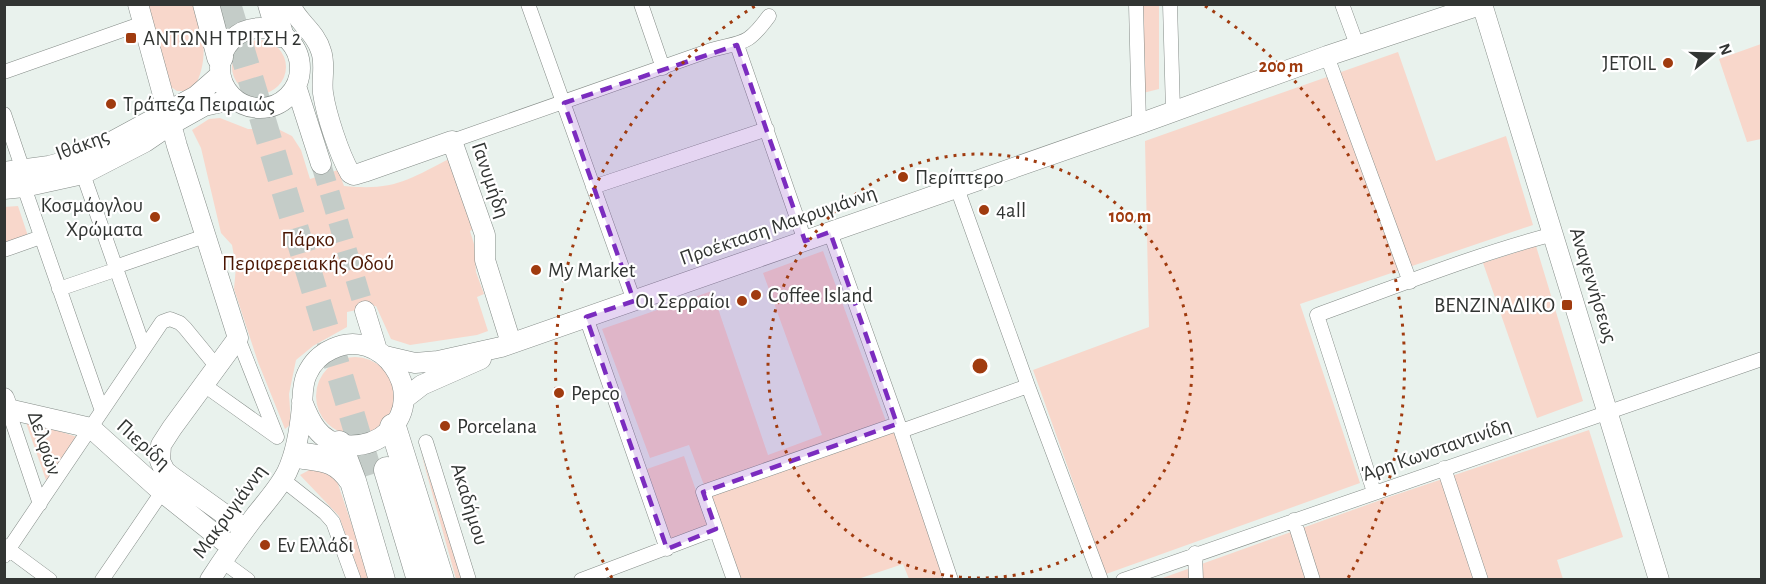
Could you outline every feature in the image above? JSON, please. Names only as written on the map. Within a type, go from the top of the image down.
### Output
[{"type":"highway","points":[[206,4],[220,66]]},
{"type":"highway","points":[[271,4],[280,34]]},
{"type":"highway","points":[[393,427],[441,579]]},
{"type":"highway","points":[[333,442],[370,476],[420,579]]},
{"type":"highway","points":[[291,469],[329,459],[345,470],[370,476]]},
{"type":"highway","points":[[370,476],[382,579]]},
{"type":"highway","points":[[370,476],[402,579]]},
{"type":"main road","points":[[290,4],[293,12],[312,34],[321,49],[324,67],[322,92],[350,173],[354,175],[364,172],[452,141]]},
{"type":"main road","points":[[1139,124],[1357,45],[1482,5]]},
{"type":"main road","name":"Αναγεννήσεως","points":[[1482,5],[1659,579]]},
{"type":"main road","points":[[140,14],[169,118],[238,338],[161,445],[160,460],[165,471],[166,484]]},
{"type":"main road","name":"Ιθάκης","points":[[14,180],[83,174],[145,142],[169,118],[201,93],[220,66],[229,42],[246,31],[263,29],[280,34]]},
{"type":"main road","points":[[265,106],[284,99],[296,86],[300,76],[300,61],[295,49],[280,34]]},
{"type":"main road","points":[[220,66],[227,92],[236,99]]},
{"type":"main road","points":[[296,86],[321,164]]},
{"type":"main road","name":"Ιθάκης","points":[[14,180],[49,166],[78,158],[169,118],[204,106],[236,99],[246,104],[265,106],[291,116],[310,131]]},
{"type":"main road","name":"Προέκταση Μακρυγιάννη","points":[[506,345],[1139,124]]},
{"type":"main road","name":"Γανυμήδη","points":[[452,141],[485,236],[485,260],[506,345]]},
{"type":"main road","points":[[302,401],[312,426],[333,442],[354,446],[368,444],[382,437],[393,427],[401,412],[404,399],[403,385],[399,374],[381,353],[365,310],[354,333],[343,345]]},
{"type":"main road","points":[[343,345],[361,345],[415,363],[438,361],[506,345]]},
{"type":"main road","name":"Μακρυγιάννη","points":[[291,469],[299,435],[306,374],[324,353],[343,345]]},
{"type":"main road","points":[[404,399],[422,385],[506,345]]},
{"type":"main road","name":"Πιερίδη","points":[[8,416],[91,428],[166,484],[245,529]]},
{"type":"main road","name":"Μακρυγιάννη","points":[[210,579],[226,554],[291,469],[319,443],[333,442]]},
{"type":"main road","name":"Πιερίδη","points":[[166,484],[226,554]]},
{"type":"street","points":[[528,4],[634,301]]},
{"type":"street","points":[[641,4],[663,68]]},
{"type":"street","points":[[1136,4],[1139,124]]},
{"type":"street","points":[[1170,4],[1173,111]]},
{"type":"street","points":[[1342,4],[1357,45]]},
{"type":"street","points":[[4,72],[140,14]]},
{"type":"street","points":[[452,141],[711,51],[737,45],[752,37],[769,16]]},
{"type":"street","points":[[737,45],[805,241]]},
{"type":"street","points":[[1327,56],[1410,282]]},
{"type":"street","points":[[4,114],[14,180],[41,237],[102,411]]},
{"type":"street","points":[[593,187],[766,129]]},
{"type":"street","points":[[83,174],[144,348]]},
{"type":"street","points":[[957,188],[1028,386],[1101,579]]},
{"type":"street","points":[[830,232],[951,579]]},
{"type":"street","points":[[1374,492],[1317,315],[1512,246],[1554,234]]},
{"type":"street","points":[[59,289],[205,236]]},
{"type":"street","points":[[4,250],[41,237]]},
{"type":"street","points":[[586,317],[667,549]]},
{"type":"street","points":[[50,579],[6,550],[40,504],[159,325],[174,319],[180,323],[218,367]]},
{"type":"street","points":[[204,385],[277,437],[238,338]]},
{"type":"street","name":"Άρη Κωνσταντινίδη","points":[[1124,579],[1156,573],[1195,553],[1761,359]]},
{"type":"street","points":[[734,579],[703,492],[1028,386]]},
{"type":"street","name":"Δελφών","points":[[8,416],[40,504]]},
{"type":"street","name":"Ακαδήμου","points":[[426,442],[469,579]]},
{"type":"street","points":[[1444,468],[1481,579]]},
{"type":"street","points":[[291,469],[333,522],[354,579]]},
{"type":"street","points":[[102,579],[166,484]]},
{"type":"street","points":[[1294,519],[1313,579]]},
{"type":"street","points":[[581,579],[716,529]]},
{"type":"street","points":[[1195,553],[1196,579]]},
{"type":"street","name":"Πιερίδη","points":[[226,554],[248,579]]},
{"type":"highlighted area","points":[[737,45],[805,241],[830,232],[897,424],[703,492],[716,529],[667,549],[586,317],[634,301],[564,103]]},
{"type":"green space","points":[[148,5],[197,5],[204,48],[202,68],[193,91],[177,91],[171,87]]},
{"type":"green space","points":[[1141,5],[1159,5],[1159,89],[1143,93]]},
{"type":"green space","points":[[259,40],[269,42],[278,48],[284,57],[286,67],[284,77],[278,86],[269,92],[259,94],[249,92],[240,86],[234,77],[232,67],[234,57],[240,48],[249,42]]},
{"type":"green space","points":[[1761,44],[1761,139],[1747,142],[1719,59]]},
{"type":"green space","points":[[1398,52],[1436,161],[1506,136],[1533,225],[1300,304],[1360,483],[1106,574],[1033,370],[1149,327],[1145,141]]},
{"type":"green space","name":"Πάρκο Περιφερειακής Οδού","points":[[220,118],[248,129],[278,129],[292,136],[301,150],[310,179],[338,170],[344,186],[376,187],[400,182],[451,158],[476,228],[470,231],[474,244],[476,272],[484,294],[477,297],[488,331],[477,335],[410,345],[391,339],[376,306],[347,312],[347,327],[313,346],[296,360],[289,394],[291,424],[285,429],[258,362],[234,289],[236,267],[232,245],[221,233],[201,148],[192,130],[209,119]]},
{"type":"green space","points":[[18,206],[28,236],[5,244],[4,207]]},
{"type":"green space","points":[[1536,246],[1583,401],[1537,418],[1483,263]]},
{"type":"green space","points":[[823,251],[890,432],[894,431],[944,579],[909,579],[903,564],[858,579],[739,579],[689,445],[650,458],[602,329],[712,291],[768,455],[822,435],[763,273]]},
{"type":"green space","points":[[355,357],[370,360],[383,368],[391,381],[394,396],[391,411],[383,424],[370,432],[355,435],[340,432],[327,424],[319,411],[316,396],[319,381],[327,368],[340,360]]},
{"type":"green space","points":[[25,420],[77,437],[47,483]]},
{"type":"green space","points":[[1589,430],[1623,537],[1557,560],[1563,579],[1157,580],[1389,497]]},
{"type":"green space","points":[[421,453],[463,579],[456,579]]},
{"type":"green space","points":[[684,456],[710,531],[673,545],[647,469]]},
{"type":"green space","points":[[313,468],[324,468],[336,478],[370,579],[361,579],[339,516],[300,475]]},
{"type":"tunnel","points":[[228,4],[370,475]]},
{"type":"tunnel","points":[[321,164],[365,311]]},
{"type":"place","name":"ΑΝΤΩΝΗ ΤΡΙΤΣΗ 2","points":[[131,38]]},
{"type":"place","name":"JETOIL","points":[[1668,63]]},
{"type":"place","name":"Τράπεζα Πειραιώς","points":[[111,104]]},
{"type":"place","name":"Περίπτερο","points":[[903,177]]},
{"type":"place","name":"4all","points":[[984,210]]},
{"type":"place","name":"Κοσμάογλου Χρώματα","points":[[155,217]]},
{"type":"place","name":"Μy Μarket","points":[[536,270]]},
{"type":"place","name":"Coffee Island","points":[[756,295]]},
{"type":"place","name":"Οι Σερραίοι","points":[[742,301]]},
{"type":"place","name":"ΒΕΝΖΙΝΑΔΙΚΟ","points":[[1567,305]]},
{"type":"place","name":"Pepco","points":[[559,393]]},
{"type":"place","name":"Porcelana","points":[[445,426]]},
{"type":"place","name":"Εν Ελλάδι","points":[[265,545]]}]
